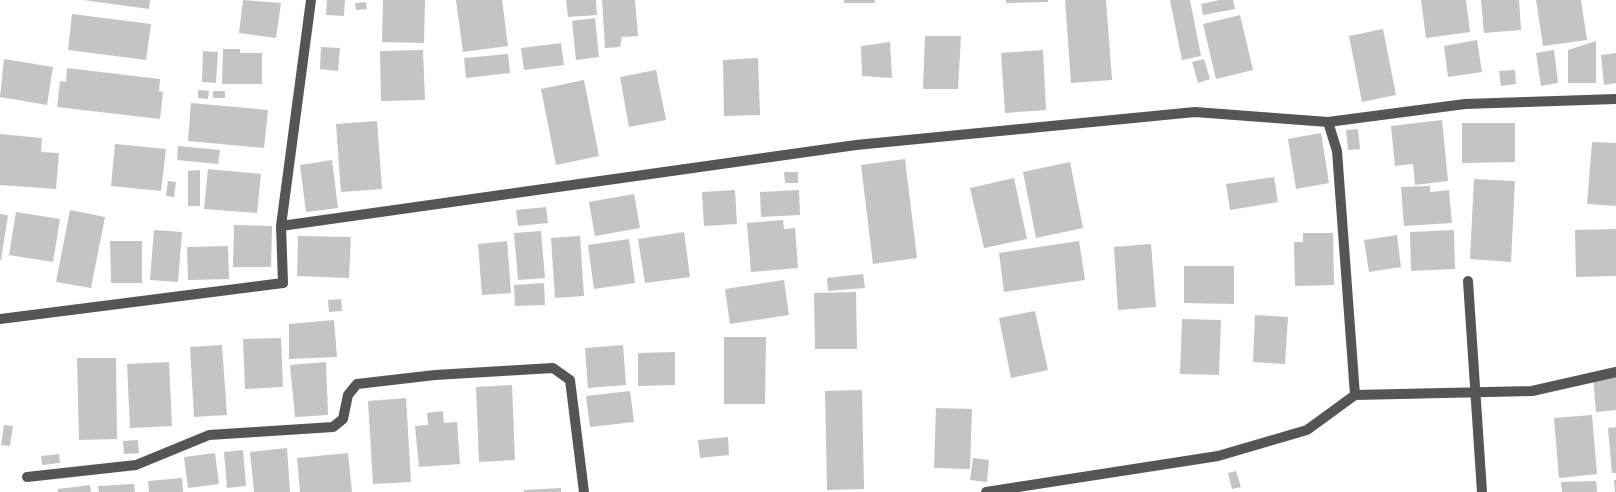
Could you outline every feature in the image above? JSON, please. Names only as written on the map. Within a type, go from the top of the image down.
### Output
[{"type":"street","points":[[0,319],[283,283],[282,226],[311,0]]},
{"type":"street","points":[[282,226],[856,145],[1195,112],[1328,122],[1465,104],[1616,99]]},
{"type":"street","points":[[1328,122],[1337,151],[1355,395]]},
{"type":"street","points":[[1468,281],[1482,492]]},
{"type":"street","points":[[27,477],[136,465],[209,435],[333,427],[343,420],[348,395],[357,384],[435,375],[553,368],[570,380],[584,492]]},
{"type":"street","points":[[986,492],[1218,456],[1307,430],[1355,395],[1532,391],[1616,372]]},
{"type":"building","points":[[83,0],[150,0],[149,9]]},
{"type":"building","points":[[243,0],[281,3],[276,38],[239,33]]},
{"type":"building","points":[[327,0],[345,0],[344,16],[326,15]]},
{"type":"building","points":[[383,0],[425,0],[424,43],[382,42]]},
{"type":"building","points":[[456,0],[502,0],[508,46],[463,52]]},
{"type":"building","points":[[566,0],[596,0],[597,15],[568,17]]},
{"type":"building","points":[[602,0],[635,0],[638,36],[622,37],[620,47],[605,48]]},
{"type":"building","points":[[844,0],[875,0],[875,3],[844,3]]},
{"type":"building","points":[[1006,0],[1048,0],[1048,2],[1006,3]]},
{"type":"building","points":[[1065,0],[1106,0],[1112,80],[1071,83]]},
{"type":"building","points":[[1170,0],[1190,0],[1201,56],[1182,60]]},
{"type":"building","points":[[1219,0],[1233,0],[1235,9],[1203,15],[1201,4]]},
{"type":"building","points":[[1421,0],[1466,0],[1470,32],[1426,38]]},
{"type":"building","points":[[1481,0],[1519,0],[1521,30],[1484,33]]},
{"type":"building","points":[[1536,0],[1581,0],[1587,40],[1543,46]]},
{"type":"building","points":[[366,2],[367,9],[356,10],[355,3]]},
{"type":"building","points":[[72,14],[151,24],[146,60],[68,50]]},
{"type":"building","points":[[1240,15],[1253,70],[1216,79],[1203,24]]},
{"type":"building","points":[[595,18],[599,57],[576,60],[572,21]]},
{"type":"building","points":[[1383,29],[1396,95],[1362,102],[1349,36]]},
{"type":"building","points":[[925,36],[961,36],[958,89],[923,89]]},
{"type":"building","points":[[1477,40],[1482,72],[1448,77],[1444,46]]},
{"type":"building","points":[[1596,41],[1596,83],[1568,83],[1568,50]]},
{"type":"building","points":[[890,42],[892,78],[862,76],[861,46]]},
{"type":"building","points":[[561,43],[564,65],[524,70],[521,48]]},
{"type":"building","points":[[321,47],[340,48],[338,71],[320,69]]},
{"type":"building","points":[[223,49],[240,49],[240,53],[262,53],[262,84],[222,84]]},
{"type":"building","points":[[423,50],[425,100],[381,101],[380,51]]},
{"type":"building","points":[[1043,50],[1046,110],[1005,113],[1001,53]]},
{"type":"building","points":[[1554,50],[1558,83],[1541,86],[1536,53]]},
{"type":"building","points":[[203,51],[218,52],[216,83],[202,82]]},
{"type":"building","points":[[1616,53],[1616,83],[1604,85],[1601,55]]},
{"type":"building","points":[[508,54],[510,73],[466,78],[464,58]]},
{"type":"building","points":[[758,58],[760,115],[724,116],[723,60]]},
{"type":"building","points":[[4,59],[53,67],[47,105],[0,97]]},
{"type":"building","points":[[1204,59],[1210,79],[1198,83],[1192,62]]},
{"type":"building","points":[[67,68],[160,79],[159,91],[163,92],[160,119],[57,107],[60,81],[66,82]]},
{"type":"building","points":[[656,70],[666,120],[629,127],[620,77]]},
{"type":"building","points":[[1515,70],[1516,84],[1501,86],[1499,71]]},
{"type":"building","points":[[584,80],[599,156],[556,165],[541,89]]},
{"type":"building","points":[[198,90],[209,91],[208,99],[198,98]]},
{"type":"building","points":[[213,91],[225,91],[225,98],[213,98]]},
{"type":"building","points":[[191,103],[268,110],[264,148],[188,141]]},
{"type":"building","points":[[1442,120],[1448,181],[1415,185],[1413,164],[1395,166],[1391,126]]},
{"type":"building","points":[[377,121],[382,189],[341,192],[336,124]]},
{"type":"building","points":[[1462,123],[1515,123],[1515,162],[1462,163]]},
{"type":"building","points":[[1358,129],[1360,149],[1348,150],[1346,130]]},
{"type":"building","points":[[1321,133],[1329,183],[1296,189],[1288,139]]},
{"type":"building","points":[[0,134],[42,138],[41,152],[59,153],[56,189],[0,185]]},
{"type":"building","points":[[1592,142],[1616,143],[1616,206],[1587,204]]},
{"type":"building","points":[[115,144],[166,149],[161,191],[111,186]]},
{"type":"building","points":[[178,146],[220,150],[218,164],[177,160]]},
{"type":"building","points":[[905,159],[917,258],[873,264],[861,165]]},
{"type":"building","points":[[332,160],[338,208],[306,212],[300,165]]},
{"type":"building","points":[[1070,162],[1083,228],[1036,238],[1023,172]]},
{"type":"building","points":[[208,169],[261,174],[257,213],[204,209]]},
{"type":"building","points":[[200,170],[200,206],[188,206],[188,171]]},
{"type":"building","points":[[784,172],[798,172],[798,183],[785,183]]},
{"type":"building","points":[[1274,177],[1278,202],[1230,210],[1226,184]]},
{"type":"building","points":[[1014,178],[1027,239],[984,248],[970,188]]},
{"type":"building","points":[[1474,179],[1515,181],[1511,262],[1470,259]]},
{"type":"building","points":[[168,181],[176,182],[174,197],[166,196]]},
{"type":"building","points":[[1430,186],[1430,192],[1449,190],[1452,223],[1404,226],[1401,187]]},
{"type":"building","points":[[735,190],[737,224],[704,226],[702,192]]},
{"type":"building","points":[[799,190],[800,215],[761,217],[760,192]]},
{"type":"building","points":[[634,194],[640,228],[595,236],[589,202]]},
{"type":"building","points":[[546,207],[548,223],[518,226],[516,210]]},
{"type":"building","points":[[70,210],[105,217],[91,288],[56,282]]},
{"type":"building","points":[[16,212],[60,219],[53,262],[9,255]]},
{"type":"building","points":[[0,214],[8,215],[1,260],[0,260]]},
{"type":"building","points":[[783,220],[784,229],[795,228],[798,268],[751,272],[747,223]]},
{"type":"building","points":[[234,225],[272,226],[271,267],[233,267]]},
{"type":"building","points":[[1616,229],[1616,276],[1576,277],[1575,230]]},
{"type":"building","points":[[154,230],[182,232],[178,282],[150,280]]},
{"type":"building","points":[[1454,230],[1455,269],[1411,271],[1410,232]]},
{"type":"building","points":[[541,231],[545,278],[518,280],[514,233]]},
{"type":"building","points":[[684,232],[690,277],[645,283],[638,239]]},
{"type":"building","points":[[1303,233],[1333,233],[1334,285],[1295,286],[1294,242],[1303,242]]},
{"type":"building","points":[[1397,235],[1401,267],[1369,272],[1364,240]]},
{"type":"building","points":[[298,236],[351,237],[349,278],[297,276]]},
{"type":"building","points":[[580,236],[584,296],[555,298],[551,238]]},
{"type":"building","points":[[629,239],[635,283],[594,289],[588,245]]},
{"type":"building","points":[[110,241],[142,241],[142,283],[111,283]]},
{"type":"building","points":[[507,241],[511,293],[482,295],[478,244]]},
{"type":"building","points":[[1079,241],[1085,280],[1004,292],[999,253]]},
{"type":"building","points":[[1151,244],[1156,307],[1118,310],[1114,247]]},
{"type":"building","points":[[228,246],[229,279],[188,280],[187,247]]},
{"type":"building","points":[[1184,266],[1234,266],[1234,304],[1184,303]]},
{"type":"building","points":[[863,274],[865,288],[828,291],[827,278]]},
{"type":"building","points":[[784,280],[789,315],[730,324],[725,289]]},
{"type":"building","points":[[544,283],[545,305],[515,306],[514,285]]},
{"type":"building","points":[[856,292],[857,349],[815,349],[814,293]]},
{"type":"building","points":[[341,299],[342,311],[329,312],[328,300]]},
{"type":"building","points":[[1035,311],[1048,370],[1011,378],[999,318]]},
{"type":"building","points":[[1255,315],[1288,317],[1285,364],[1253,362]]},
{"type":"building","points":[[1182,319],[1221,320],[1219,375],[1180,374]]},
{"type":"building","points":[[334,320],[337,357],[289,359],[289,324]]},
{"type":"building","points":[[724,337],[766,337],[765,404],[724,404]]},
{"type":"building","points":[[281,338],[283,387],[245,389],[243,339]]},
{"type":"building","points":[[222,345],[227,415],[194,417],[190,347]]},
{"type":"building","points":[[623,345],[626,385],[588,388],[585,348]]},
{"type":"building","points":[[675,352],[675,385],[638,386],[638,353]]},
{"type":"building","points":[[77,358],[116,358],[117,439],[79,440]]},
{"type":"building","points":[[169,362],[172,426],[130,428],[127,364]]},
{"type":"building","points":[[326,362],[328,415],[295,417],[290,365]]},
{"type":"building","points":[[1616,375],[1616,410],[1596,412],[1593,377]]},
{"type":"building","points":[[512,385],[515,460],[479,462],[476,387]]},
{"type":"building","points":[[862,390],[864,489],[827,490],[825,391]]},
{"type":"building","points":[[630,391],[634,422],[590,427],[586,396]]},
{"type":"building","points":[[406,398],[411,482],[373,484],[368,401]]},
{"type":"building","points":[[936,408],[972,409],[970,469],[934,468]]},
{"type":"building","points":[[443,411],[444,423],[457,422],[460,464],[419,467],[415,426],[428,425],[427,413]]},
{"type":"building","points":[[1592,415],[1597,474],[1559,478],[1554,418]]},
{"type":"building","points":[[4,425],[13,426],[10,446],[1,445]]},
{"type":"building","points":[[1616,427],[1616,473],[1612,473],[1608,428]]},
{"type":"building","points":[[728,437],[729,455],[700,458],[698,440]]},
{"type":"building","points":[[138,440],[139,453],[124,454],[123,441]]},
{"type":"building","points":[[287,448],[290,492],[254,492],[250,452]]},
{"type":"building","points":[[243,450],[246,486],[227,488],[224,452]]},
{"type":"building","points":[[215,453],[219,484],[188,488],[184,457]]},
{"type":"building","points":[[348,453],[352,492],[300,492],[297,458]]},
{"type":"building","points":[[59,454],[60,463],[42,465],[41,456]]},
{"type":"building","points":[[973,458],[989,460],[987,482],[970,480]]},
{"type":"building","points":[[1236,471],[1241,487],[1232,489],[1228,473]]},
{"type":"building","points":[[182,478],[183,492],[149,492],[148,481]]},
{"type":"building","points":[[1614,480],[1616,480],[1616,492],[1615,492]]},
{"type":"building","points":[[1596,481],[1597,492],[1562,492],[1561,482]]},
{"type":"building","points":[[134,484],[135,492],[99,492],[98,486]]},
{"type":"building","points":[[90,485],[91,492],[58,492],[58,489]]},
{"type":"building","points":[[561,488],[561,492],[524,492],[524,490]]}]
